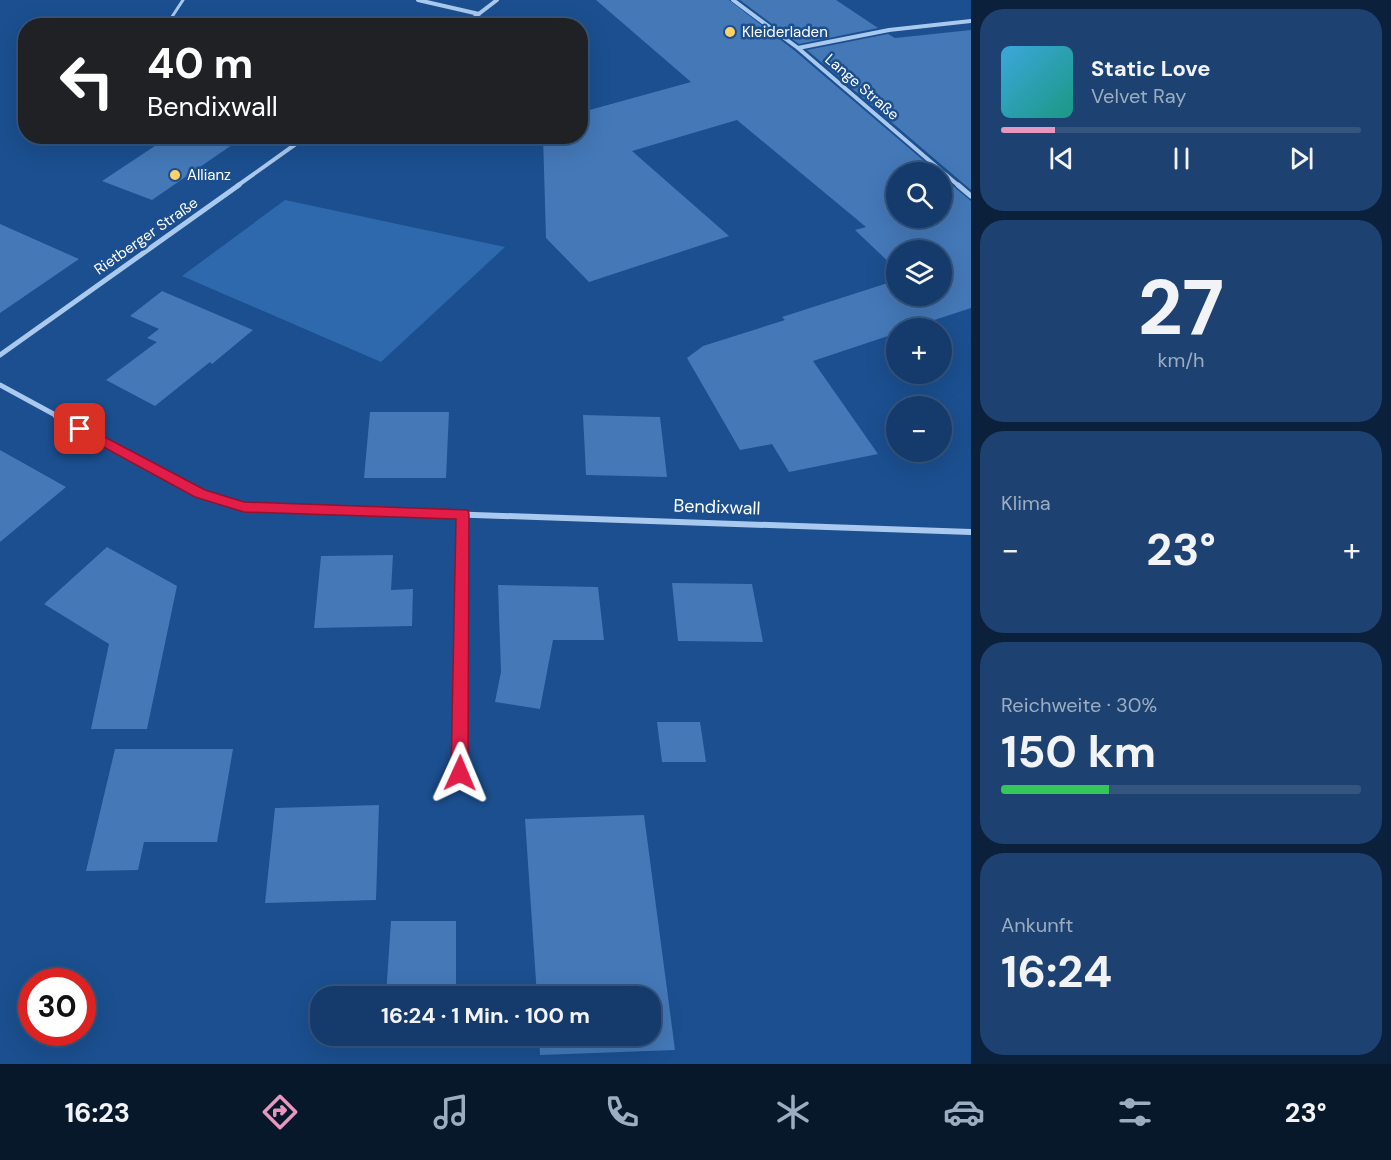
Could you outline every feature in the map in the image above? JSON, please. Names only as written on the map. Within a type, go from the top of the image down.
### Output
[{"type":"street","points":[[418,0],[479,14]]},
{"type":"street","points":[[474,18],[497,0]]},
{"type":"street","name":"Lange Straße","points":[[734,0],[798,48],[971,196]]},
{"type":"street","points":[[798,48],[889,30],[971,21]]},
{"type":"street","name":"Rietberger Straße","points":[[0,355],[296,144]]},
{"type":"street","name":"Bendixwall","points":[[0,385],[200,494],[244,507],[971,532]]},
{"type":"street","points":[[460,773],[463,514]]},
{"type":"lane","points":[[171,18],[183,0]]},
{"type":"shaded area","points":[[285,200],[505,247],[381,362],[182,276]]},
{"type":"building","points":[[596,0],[729,0],[795,51],[925,162],[886,162],[886,228],[952,228],[952,185],[971,201],[971,308],[940,318],[886,318],[886,337],[813,361],[878,454],[789,472],[772,444],[740,450],[687,358],[703,346],[785,320],[782,317],[886,284],[886,306],[952,306],[952,240],[886,240],[886,260],[855,230],[866,227],[737,120],[632,151],[729,236],[589,282],[546,238],[543,144],[588,144],[588,110],[691,82]]},
{"type":"building","points":[[740,0],[836,0],[878,28],[799,44]]},
{"type":"building","points":[[971,30],[971,190],[952,174],[952,162],[938,162],[807,50],[888,34],[895,38]]},
{"type":"building","points":[[158,144],[233,144],[152,200],[102,181]]},
{"type":"building","points":[[0,224],[79,259],[0,313]]},
{"type":"building","points":[[162,291],[253,330],[155,406],[106,380],[157,342],[147,338],[159,329],[130,316]]},
{"type":"building","points":[[370,412],[449,412],[446,478],[364,478]]},
{"type":"building","points":[[583,415],[660,417],[667,477],[586,475]]},
{"type":"building","points":[[0,450],[66,487],[0,542]]},
{"type":"building","points":[[107,547],[177,586],[147,729],[91,729],[109,644],[44,604]]},
{"type":"building","points":[[393,555],[391,590],[413,589],[412,626],[314,628],[321,556]]},
{"type":"building","points":[[672,583],[752,584],[763,642],[678,641]]},
{"type":"building","points":[[498,585],[598,587],[604,640],[553,640],[540,709],[495,702],[501,672]]},
{"type":"building","points":[[657,722],[700,722],[706,762],[662,762]]},
{"type":"building","points":[[115,749],[233,749],[217,842],[144,842],[138,870],[86,871]]},
{"type":"building","points":[[379,805],[376,900],[265,903],[275,808]]},
{"type":"building","points":[[644,815],[675,1050],[540,1055],[540,1046],[661,1046],[661,986],[536,986],[525,819]]},
{"type":"building","points":[[391,921],[456,921],[456,986],[387,986]]},
{"type":"place","name":"Kleiderladen","points":[[730,32]]},
{"type":"place","name":"Allianz","points":[[175,175]]},
{"type":"route","points":[[80,429],[200,494],[244,507],[463,514],[460,773]]}]
